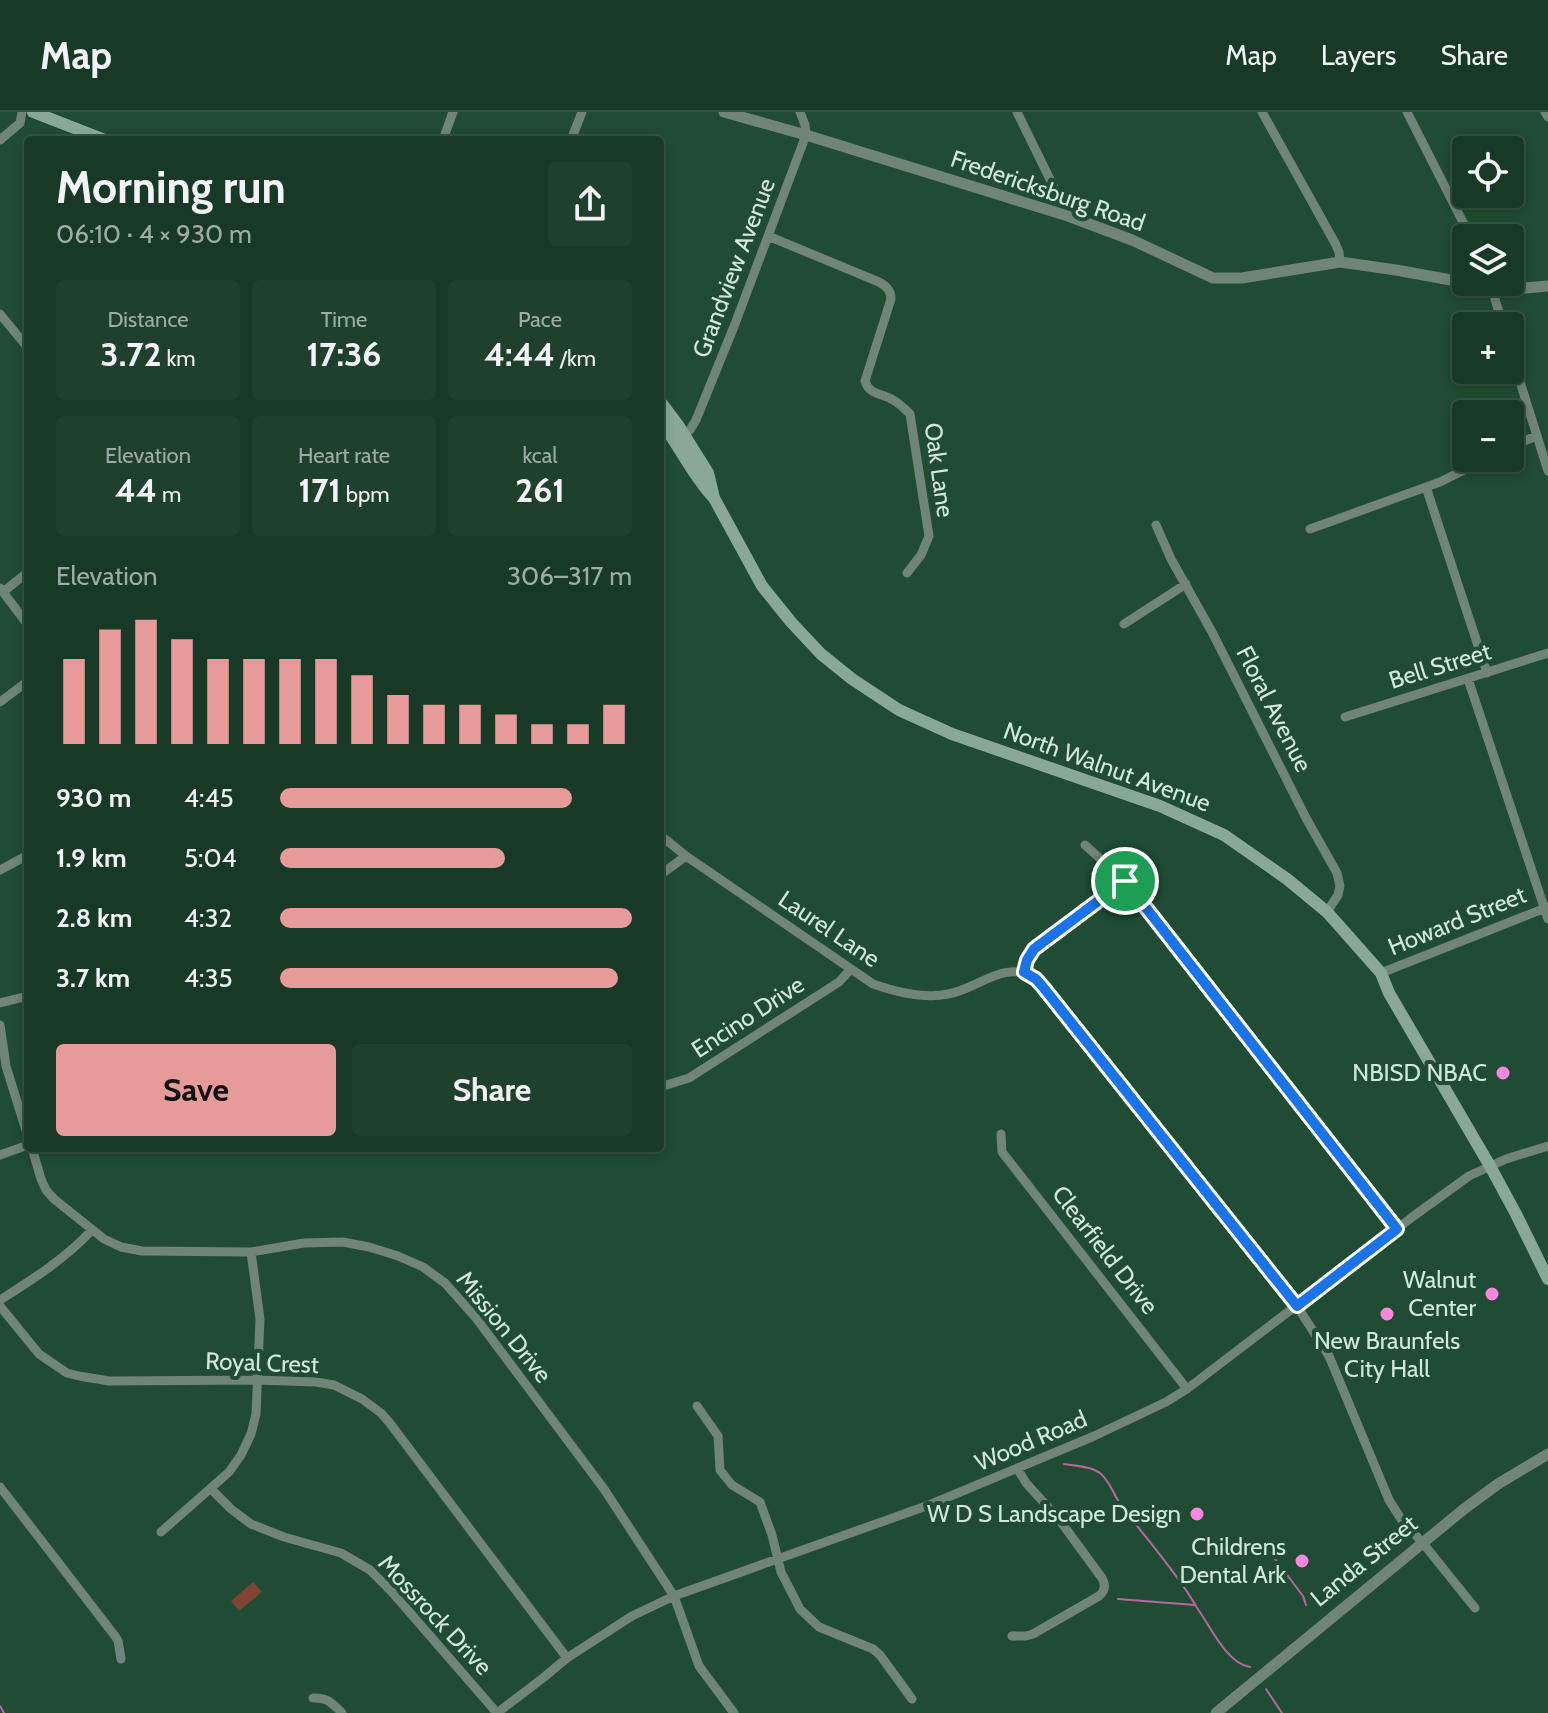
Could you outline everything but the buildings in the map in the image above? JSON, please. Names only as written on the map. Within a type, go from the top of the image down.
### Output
[{"type":"main road","points":[[33,112],[95,136]]},
{"type":"main road","name":"North Walnut Avenue","points":[[664,406],[708,473],[714,498],[772,599],[821,654],[874,695],[952,734],[1160,806],[1224,835],[1287,879],[1327,912],[1381,973],[1389,993],[1490,1166],[1548,1279]]},
{"type":"main road","name":"North Walnut Avenue","points":[[664,426],[701,485],[714,498]]},
{"type":"street","points":[[0,140],[20,123],[22,112]]},
{"type":"street","points":[[444,136],[453,112]]},
{"type":"street","points":[[573,136],[582,112]]},
{"type":"street","name":"Fredericksburg Road","points":[[724,112],[1068,216],[1218,278],[1242,278],[1340,262],[1452,278]]},
{"type":"street","points":[[800,112],[806,135]]},
{"type":"street","points":[[1017,112],[1068,216]]},
{"type":"street","points":[[1262,112],[1335,243],[1340,262]]},
{"type":"street","points":[[1407,112],[1464,224]]},
{"type":"street","points":[[1545,112],[1548,117]]},
{"type":"street","name":"Grandview Avenue","points":[[684,434],[696,420],[806,135]]},
{"type":"street","name":"Oak Lane","points":[[768,236],[879,282],[890,291],[891,299],[865,381],[871,391],[894,400],[910,414],[929,536],[921,555],[907,573]]},
{"type":"street","name":"Fredericksburg Road","points":[[1524,288],[1548,286]]},
{"type":"street","points":[[0,314],[24,343]]},
{"type":"street","points":[[1520,384],[1548,471]]},
{"type":"street","points":[[1524,441],[1536,436]]},
{"type":"street","points":[[1310,529],[1463,472]]},
{"type":"street","points":[[1426,487],[1487,673]]},
{"type":"street","name":"Floral Avenue","points":[[1156,525],[1337,873],[1340,886],[1338,895],[1327,912]]},
{"type":"street","points":[[24,575],[2,590],[24,620]]},
{"type":"street","points":[[1124,624],[1186,584]]},
{"type":"street","name":"Bell Street","points":[[1345,717],[1548,653]]},
{"type":"street","points":[[1468,679],[1548,919]]},
{"type":"street","points":[[0,702],[24,684]]},
{"type":"street","name":"Laurel Lane","points":[[664,838],[850,970],[883,987],[903,992],[948,994],[1002,972],[1024,972]]},
{"type":"street","points":[[1085,845],[1125,881],[1397,1229]]},
{"type":"street","points":[[664,872],[686,856]]},
{"type":"street","points":[[0,870],[24,857]]},
{"type":"street","points":[[1125,881],[1034,949],[1024,972],[1043,987],[1297,1306],[1329,1356],[1389,1500],[1403,1522],[1475,1608]]},
{"type":"street","name":"Howard Street","points":[[1381,973],[1546,907]]},
{"type":"street","name":"Encino Drive","points":[[664,1086],[700,1071],[839,982],[850,970]]},
{"type":"street","points":[[0,1003],[24,997]]},
{"type":"street","points":[[0,1025],[6,1066],[24,1124]]},
{"type":"street","name":"Clearfield Drive","points":[[1001,1134],[1002,1152],[1187,1389]]},
{"type":"street","name":"Wood Road","points":[[497,1713],[567,1658],[632,1616],[674,1596],[929,1505],[1127,1422],[1166,1402],[1469,1176],[1521,1153],[1548,1146]]},
{"type":"street","points":[[0,1155],[24,1149]]},
{"type":"street","name":"Mission Drive","points":[[32,1152],[46,1190],[62,1207],[113,1245],[130,1250],[251,1252],[319,1242],[354,1243],[411,1261],[445,1283],[476,1318],[604,1489],[674,1596],[699,1666],[734,1713]]},
{"type":"street","points":[[0,1303],[53,1266],[92,1230]]},
{"type":"street","points":[[161,1532],[211,1489],[236,1462],[246,1445],[256,1414],[260,1319],[251,1252]]},
{"type":"street","name":"Royal Crest","points":[[0,1303],[39,1354],[57,1367],[79,1376],[128,1381],[297,1380],[334,1385],[362,1399],[381,1413],[567,1658]]},
{"type":"street","points":[[697,1406],[718,1436],[720,1470],[732,1485],[760,1502],[780,1559],[781,1572],[793,1597],[819,1627],[873,1649],[912,1699]]},
{"type":"street","name":"Landa Street","points":[[1216,1713],[1422,1542],[1498,1484],[1548,1454]]},
{"type":"street","points":[[1012,1636],[1033,1634],[1099,1596],[1105,1584],[1058,1518],[1026,1483],[1017,1468]]},
{"type":"street","points":[[0,1487],[115,1636],[121,1659]]},
{"type":"street","name":"Mossrock Drive","points":[[211,1489],[251,1524],[341,1553],[370,1570],[497,1713]]},
{"type":"street","points":[[313,1698],[322,1697],[331,1701],[342,1713]]},
{"type":"shaded area","points":[[253,1582],[262,1592],[239,1611],[231,1601]]},
{"type":"waterway","points":[[1064,1464],[1092,1469],[1103,1476],[1196,1606]]},
{"type":"waterway","points":[[1272,1555],[1303,1596],[1306,1605]]},
{"type":"waterway","points":[[1118,1599],[1195,1605],[1233,1659],[1250,1667]]},
{"type":"waterway","points":[[1266,1689],[1282,1713]]},
{"type":"waterway","points":[[0,1706],[4,1713]]},
{"type":"place","name":"NBISD NBAC","points":[[1503,1073]]},
{"type":"place","name":"Walnut Center","points":[[1492,1294]]},
{"type":"place","name":"New Braunfels City Hall","points":[[1387,1314]]},
{"type":"place","name":"W D S Landscape Design","points":[[1197,1514]]},
{"type":"place","name":"Childrens Dental Ark","points":[[1302,1561]]},
{"type":"route","points":[[1125,881],[1397,1229],[1297,1306],[1043,987],[1024,972],[1034,949],[1125,881]]}]
